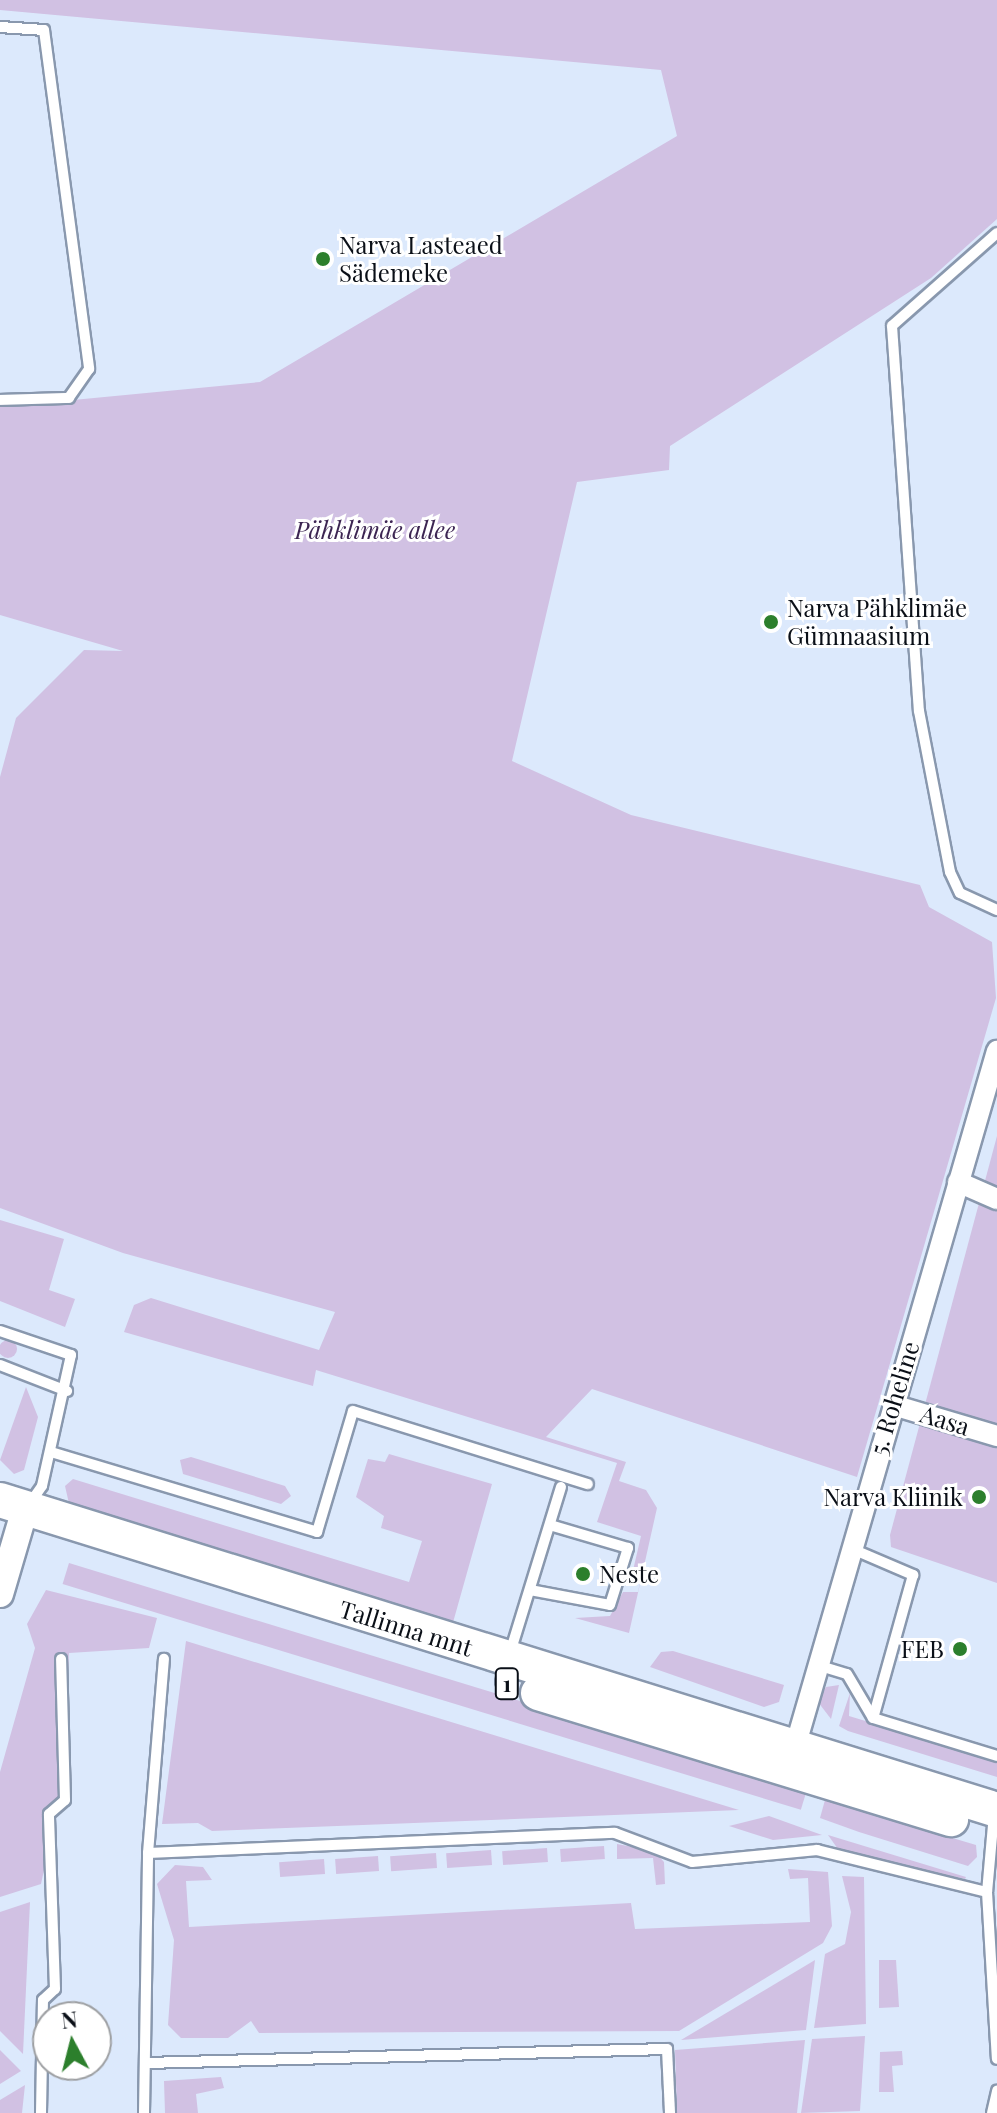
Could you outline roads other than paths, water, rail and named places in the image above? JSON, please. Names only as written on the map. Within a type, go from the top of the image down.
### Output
[{"type":"highway","name":"Tallinna mnt","points":[[11,1516],[995,1821]]},
{"type":"street","name":"5. Roheline","points":[[791,1758],[848,1547],[997,1051]]},
{"type":"street","points":[[958,1182],[997,1199]]},
{"type":"street","name":"Aasa","points":[[893,1405],[997,1436]]},
{"type":"street","points":[[0,1594],[11,1516]]},
{"type":"lane","points":[[0,27],[44,30],[89,369],[69,398],[0,400]]},
{"type":"lane","points":[[997,233],[892,326],[919,711],[950,872],[960,893],[997,910]]},
{"type":"lane","points":[[0,1331],[71,1355],[67,1391],[42,1486],[11,1516]]},
{"type":"lane","points":[[0,1365],[67,1391]]},
{"type":"lane","points":[[0,1377],[20,1372]]},
{"type":"lane","points":[[51,1452],[317,1532],[353,1411],[588,1484]]},
{"type":"lane","points":[[506,1671],[561,1487]]},
{"type":"lane","points":[[530,1590],[610,1605],[628,1548],[550,1525]]},
{"type":"lane","points":[[848,1547],[913,1575],[873,1718]]},
{"type":"lane","points":[[41,2113],[43,2000],[55,1989],[49,1814],[65,1800],[61,1659]]},
{"type":"lane","points":[[144,2113],[148,1853],[164,1659]]},
{"type":"lane","points":[[815,1664],[847,1674],[873,1718],[997,1756]]},
{"type":"lane","points":[[995,1821],[987,1892],[997,2059]]},
{"type":"lane","points":[[148,1853],[615,1833],[692,1862],[817,1850],[987,1892]]},
{"type":"lane","points":[[146,2063],[667,2049],[670,2113]]},
{"type":"lane","points":[[992,2113],[997,2091]]},
{"type":"place","name":"Narva Lasteaed Sädemeke","points":[[323,259]]},
{"type":"place","name":"Narva Pähklimäe Gümnaasium","points":[[771,622]]},
{"type":"place","name":"Narva Kliinik","points":[[979,1497]]},
{"type":"place","name":"Neste","points":[[583,1574]]},
{"type":"place","name":"FEB","points":[[960,1649]]},
{"type":"park label","name":"Pähklimäe allee","points":[[375,530]]}]
